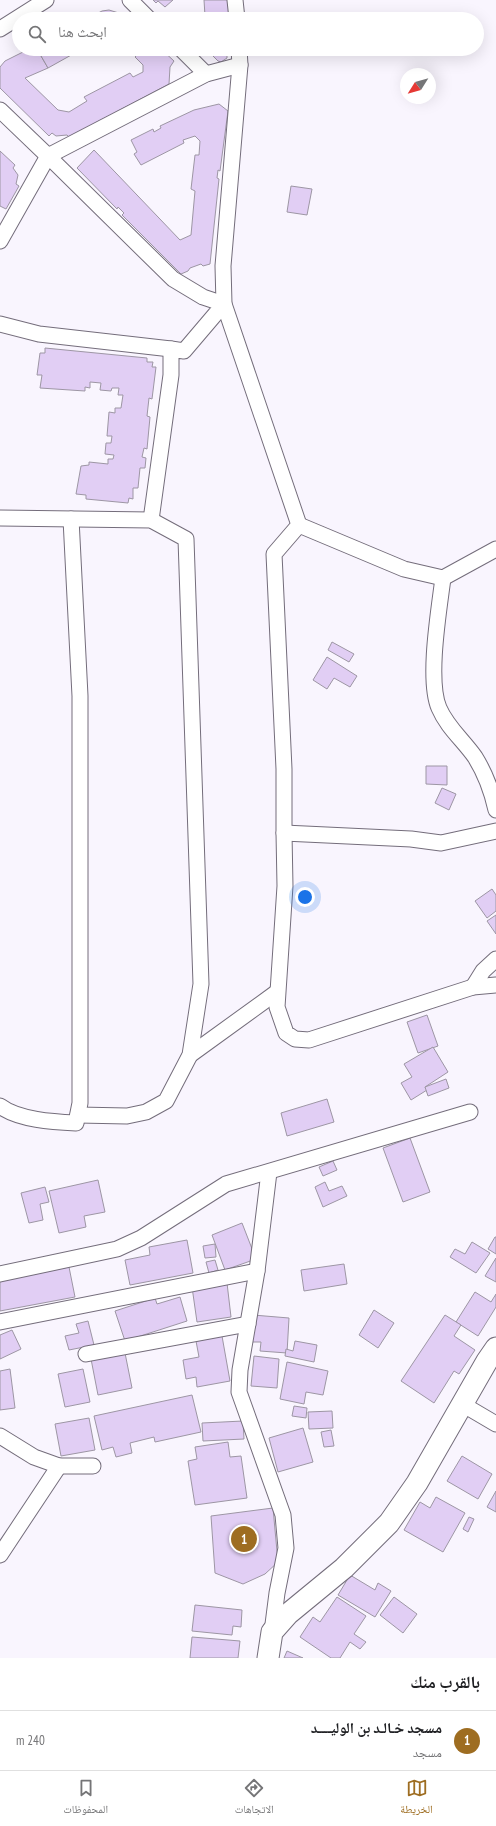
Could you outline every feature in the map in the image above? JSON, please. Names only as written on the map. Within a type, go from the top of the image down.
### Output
[{"type":"street","points":[[27,12],[46,0]]},
{"type":"street","points":[[130,0],[142,12]]},
{"type":"street","points":[[236,0],[237,12]]},
{"type":"street","points":[[0,29],[12,21]]},
{"type":"street","points":[[187,56],[206,74]]},
{"type":"street","points":[[239,56],[240,65],[224,252],[224,304],[299,525],[404,569],[442,578],[496,549]]},
{"type":"street","points":[[0,241],[48,156],[206,74],[240,65]]},
{"type":"street","points":[[0,110],[173,279],[203,297],[224,304]]},
{"type":"street","points":[[0,324],[39,334],[171,349],[184,352],[224,304]]},
{"type":"street","points":[[151,520],[170,375],[171,349]]},
{"type":"street","points":[[0,518],[151,520],[186,539],[201,984],[190,1055],[166,1101],[146,1112],[118,1117],[78,1115]]},
{"type":"street","points":[[0,1106],[8,1112],[51,1122],[76,1123],[80,1103],[80,696],[71,519]]},
{"type":"street","points":[[299,525],[274,554],[284,769],[285,886],[277,1008],[286,1033],[295,1039],[309,1040],[473,987],[496,985]]},
{"type":"street","points":[[442,578],[433,676],[439,707],[455,734],[475,757],[492,792],[496,810]]},
{"type":"street","points":[[284,833],[411,839],[441,843],[496,831]]},
{"type":"street","points":[[473,987],[482,971],[496,960]]},
{"type":"street","points":[[190,1055],[278,992]]},
{"type":"street","points":[[0,1274],[117,1249],[141,1238],[226,1184],[470,1112]]},
{"type":"street","points":[[268,1658],[286,1548],[283,1516],[239,1392],[240,1370],[257,1271],[269,1172]]},
{"type":"street","points":[[0,1322],[257,1271]]},
{"type":"street","points":[[86,1354],[248,1324]]},
{"type":"street","points":[[272,1632],[288,1614],[344,1568],[390,1523],[417,1483],[496,1348]]},
{"type":"street","points":[[462,1404],[496,1424]]},
{"type":"street","points":[[0,1436],[34,1457],[59,1466],[94,1466]]},
{"type":"street","points":[[0,1555],[59,1466]]},
{"type":"building","points":[[153,0],[173,0],[165,7],[158,1],[156,3]]},
{"type":"building","points":[[204,0],[228,0],[230,12],[205,12]]},
{"type":"building","points":[[109,10],[116,12],[100,12]]},
{"type":"building","points":[[15,56],[41,56],[48,68],[25,78],[58,110],[69,112],[87,101],[84,97],[130,73],[133,77],[143,72],[143,65],[135,57],[136,56],[169,56],[174,61],[170,67],[169,84],[69,137],[67,135],[56,136],[52,133],[49,136],[0,88],[0,67],[5,61]]},
{"type":"building","points":[[41,56],[69,56],[48,68]]},
{"type":"building","points":[[213,56],[227,56],[227,58],[221,62]]},
{"type":"building","points":[[219,104],[228,111],[220,171],[218,170],[217,178],[219,179],[210,264],[203,266],[201,264],[190,268],[188,271],[181,274],[122,215],[124,213],[118,207],[117,209],[77,168],[94,150],[180,240],[191,235],[195,191],[191,189],[195,155],[199,155],[200,141],[195,136],[183,140],[184,143],[141,165],[134,154],[137,152],[131,140],[153,129],[154,132],[161,128],[160,126],[194,110]]},
{"type":"building","points":[[0,151],[15,165],[13,168],[18,175],[16,184],[19,186],[6,209],[0,206]]},
{"type":"building","points":[[291,186],[312,189],[307,215],[287,212]]},
{"type":"building","points":[[45,348],[147,358],[147,362],[153,362],[152,367],[156,367],[152,399],[149,398],[147,416],[150,417],[147,449],[144,448],[142,457],[146,458],[145,468],[140,468],[138,488],[133,488],[133,499],[129,498],[128,503],[86,499],[86,495],[76,494],[81,466],[89,465],[89,462],[108,464],[108,459],[113,459],[114,455],[105,454],[106,443],[111,443],[112,436],[107,436],[109,412],[115,413],[115,408],[121,408],[123,395],[118,395],[119,388],[112,388],[111,391],[100,390],[101,383],[90,382],[90,388],[85,387],[85,391],[40,388],[42,375],[37,375],[40,353],[45,353]]},
{"type":"building","points":[[332,642],[354,654],[349,662],[328,650]]},
{"type":"building","points":[[327,657],[357,676],[350,687],[334,678],[327,689],[313,680]]},
{"type":"building","points":[[426,766],[447,766],[447,785],[426,784]]},
{"type":"building","points":[[442,788],[456,794],[449,810],[435,803]]},
{"type":"building","points":[[492,889],[496,895],[496,911],[487,918],[475,901]]},
{"type":"building","points":[[496,915],[496,934],[487,921]]},
{"type":"building","points":[[427,1015],[438,1046],[418,1053],[407,1022]]},
{"type":"building","points":[[433,1047],[448,1072],[425,1087],[427,1090],[411,1100],[401,1083],[412,1077],[404,1064]]},
{"type":"building","points":[[446,1079],[449,1088],[428,1096],[425,1087]]},
{"type":"building","points":[[327,1099],[334,1122],[287,1136],[281,1113]]},
{"type":"building","points":[[410,1138],[430,1192],[403,1202],[383,1148]]},
{"type":"building","points":[[333,1161],[337,1170],[323,1176],[319,1167]]},
{"type":"building","points":[[98,1180],[105,1212],[84,1216],[86,1227],[59,1233],[49,1191]]},
{"type":"building","points":[[325,1182],[329,1191],[342,1186],[347,1196],[323,1207],[315,1187]]},
{"type":"building","points":[[45,1187],[49,1202],[40,1204],[43,1220],[29,1223],[21,1193]]},
{"type":"building","points":[[242,1223],[256,1259],[225,1270],[212,1235]]},
{"type":"building","points":[[496,1237],[496,1254],[488,1249]]},
{"type":"building","points":[[187,1240],[193,1273],[130,1285],[125,1260],[150,1255],[149,1247]]},
{"type":"building","points":[[472,1242],[490,1253],[476,1273],[450,1257],[455,1249],[465,1254]]},
{"type":"building","points":[[215,1244],[216,1257],[205,1258],[203,1246]]},
{"type":"building","points":[[496,1258],[496,1282],[485,1276]]},
{"type":"building","points":[[215,1260],[218,1270],[209,1273],[206,1262]]},
{"type":"building","points":[[344,1264],[347,1284],[304,1291],[301,1270]]},
{"type":"building","points":[[69,1267],[75,1297],[0,1311],[0,1280]]},
{"type":"building","points":[[227,1283],[231,1317],[197,1322],[192,1287]]},
{"type":"building","points":[[475,1292],[491,1302],[496,1294],[496,1307],[478,1336],[456,1322]]},
{"type":"building","points":[[180,1297],[187,1321],[125,1341],[115,1311],[155,1298],[157,1304]]},
{"type":"building","points":[[374,1310],[394,1323],[378,1348],[359,1335]]},
{"type":"building","points":[[253,1315],[289,1318],[287,1353],[260,1351],[261,1342],[251,1342]]},
{"type":"building","points":[[445,1315],[461,1325],[454,1336],[475,1350],[459,1374],[454,1371],[434,1403],[401,1381]]},
{"type":"building","points":[[88,1321],[94,1345],[69,1350],[65,1336],[79,1333],[76,1324]]},
{"type":"building","points":[[12,1330],[21,1349],[0,1359],[0,1335]]},
{"type":"building","points":[[222,1336],[230,1381],[197,1387],[196,1377],[186,1379],[183,1360],[199,1357],[196,1341]]},
{"type":"building","points":[[295,1341],[317,1345],[314,1362],[285,1356],[286,1349],[293,1351]]},
{"type":"building","points":[[125,1353],[132,1388],[98,1395],[91,1359]]},
{"type":"building","points":[[254,1356],[279,1359],[277,1388],[251,1386]]},
{"type":"building","points":[[287,1362],[328,1371],[323,1395],[306,1392],[304,1404],[280,1399]]},
{"type":"building","points":[[10,1369],[15,1408],[0,1410],[0,1371]]},
{"type":"building","points":[[83,1369],[90,1402],[65,1407],[58,1374]]},
{"type":"building","points":[[192,1395],[201,1432],[155,1442],[154,1437],[130,1443],[132,1453],[116,1457],[113,1447],[102,1450],[94,1416]]},
{"type":"building","points":[[294,1406],[307,1408],[306,1418],[292,1416]]},
{"type":"building","points":[[332,1411],[333,1428],[309,1429],[308,1412]]},
{"type":"building","points":[[89,1418],[95,1450],[61,1456],[55,1424]]},
{"type":"building","points":[[243,1421],[244,1439],[203,1441],[202,1423]]},
{"type":"building","points":[[303,1428],[313,1462],[278,1472],[269,1438]]},
{"type":"building","points":[[331,1430],[334,1446],[324,1447],[321,1432]]},
{"type":"building","points":[[228,1442],[230,1457],[241,1456],[247,1498],[195,1505],[188,1461],[197,1459],[195,1447]]},
{"type":"building","points":[[462,1456],[492,1474],[478,1499],[447,1481]]},
{"type":"building","points":[[496,1491],[496,1512],[487,1507]]},
{"type":"building","points":[[436,1497],[465,1513],[443,1552],[404,1530],[420,1502],[430,1508]]},
{"type":"building","points":[[273,1508],[278,1562],[265,1574],[243,1584],[215,1573],[211,1516]]},
{"type":"building","points":[[469,1517],[474,1519],[468,1532],[463,1529]]},
{"type":"building","points":[[350,1575],[375,1590],[378,1583],[391,1591],[375,1617],[338,1595]]},
{"type":"building","points":[[337,1597],[366,1616],[354,1634],[366,1642],[360,1649],[350,1642],[340,1658],[331,1658],[300,1637],[313,1617],[320,1622]]},
{"type":"building","points":[[394,1597],[417,1614],[403,1633],[380,1615]]},
{"type":"building","points":[[195,1605],[242,1610],[241,1627],[233,1626],[232,1635],[192,1631]]},
{"type":"building","points":[[192,1637],[240,1641],[238,1658],[190,1658]]},
{"type":"building","points":[[287,1651],[303,1658],[284,1658]]},
{"type":"place","name":"مسجد خـالـد بن الوليــــد","points":[[244,1539]]}]
